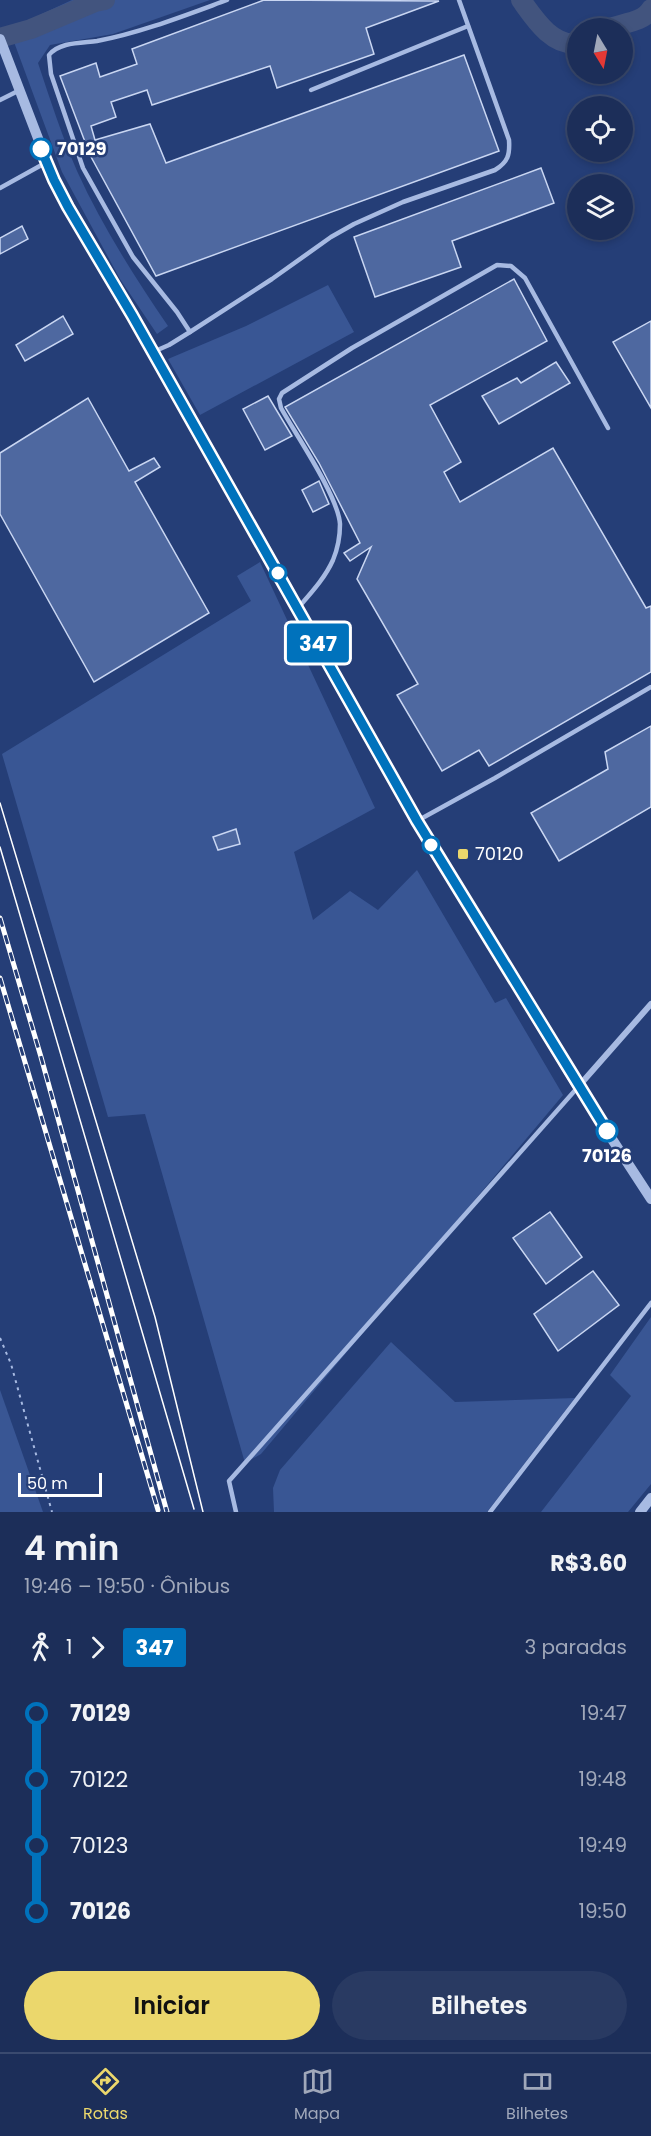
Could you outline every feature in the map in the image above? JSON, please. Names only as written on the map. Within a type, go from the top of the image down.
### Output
[{"type":"street","points":[[1,42],[47,162],[68,207],[153,352],[417,821],[578,1087],[650,1196]]},
{"type":"street","points":[[578,1087],[651,1004]]},
{"type":"street","points":[[640,1512],[651,1498]]},
{"type":"lane","points":[[190,332],[133,257],[88,176],[51,74],[49,55],[53,49],[64,45],[106,39],[227,0]]},
{"type":"lane","points":[[153,352],[190,332],[347,228],[403,202],[495,170],[508,160],[510,152],[508,140],[459,0]]},
{"type":"lane","points":[[311,90],[468,26]]},
{"type":"lane","points":[[0,100],[20,90]]},
{"type":"lane","points":[[0,188],[47,162]]},
{"type":"lane","points":[[298,608],[322,580],[333,560],[339,543],[340,522],[334,503],[281,408],[279,399],[282,393],[352,348],[464,282],[497,264],[504,264],[517,270],[538,300],[608,428]]},
{"type":"lane","points":[[417,821],[651,687]]},
{"type":"lane","points":[[236,1512],[229,1481],[578,1087]]},
{"type":"lane","points":[[490,1512],[651,1303]]},
{"type":"path","points":[[0,1338],[11,1364],[52,1512]]},
{"type":"shaded area","points":[[72,0],[210,0],[113,34],[50,45],[38,63],[77,171],[119,250],[168,326],[157,334],[120,279],[62,172],[14,42],[9,45],[3,32]]},
{"type":"shaded area","points":[[328,285],[354,332],[200,415],[168,359],[246,326]]},
{"type":"shaded area","points":[[260,562],[375,808],[294,852],[313,920],[350,891],[378,910],[417,870],[495,1003],[506,998],[563,1095],[261,1454],[245,1463],[145,1114],[108,1117],[2,754],[251,601],[237,576]]},
{"type":"shaded area","points":[[651,1317],[651,1484],[628,1512],[541,1512],[631,1396],[610,1375]]},
{"type":"shaded area","points":[[391,1342],[455,1402],[575,1398],[487,1512],[274,1512],[273,1488],[280,1470]]},
{"type":"shaded area","points":[[0,1390],[43,1512],[0,1512]]},
{"type":"building","points":[[264,0],[439,1],[366,28],[374,54],[277,88],[270,66],[152,105],[147,90],[111,102],[116,117],[91,126],[95,140],[150,124],[166,163],[464,55],[499,151],[156,276],[90,155],[60,76],[96,63],[100,77],[137,64],[132,49]]},
{"type":"building","points":[[541,168],[554,203],[452,241],[461,267],[375,297],[354,237]]},
{"type":"building","points":[[22,226],[28,239],[0,254],[0,238]]},
{"type":"building","points":[[514,279],[547,341],[430,405],[461,462],[444,472],[460,502],[553,448],[646,608],[651,606],[651,672],[489,766],[479,750],[442,771],[397,695],[418,684],[357,579],[371,547],[350,561],[344,553],[360,543],[319,463],[285,407]]},
{"type":"building","points":[[63,316],[73,334],[25,361],[16,345]]},
{"type":"building","points":[[651,321],[651,408],[613,342]]},
{"type":"building","points":[[556,362],[570,383],[499,424],[482,396],[517,378],[521,383]]},
{"type":"building","points":[[268,396],[292,436],[265,450],[243,409]]},
{"type":"building","points":[[88,398],[129,471],[154,458],[160,467],[135,482],[209,613],[94,682],[0,514],[0,453]]},
{"type":"building","points":[[319,481],[329,504],[313,512],[302,490]]},
{"type":"building","points":[[651,726],[651,807],[559,861],[531,813],[608,769],[605,752]]},
{"type":"building","points":[[236,829],[240,844],[218,850],[213,837]]},
{"type":"building","points":[[550,1212],[582,1257],[546,1284],[513,1238]]},
{"type":"building","points":[[593,1271],[619,1305],[558,1351],[534,1314]]},
{"type":"waterway","points":[[0,38],[31,29],[105,0]]},
{"type":"waterway","points":[[521,0],[545,30],[552,36],[567,42]]},
{"type":"waterway","points":[[633,21],[643,17],[651,9]]},
{"type":"tram line","points":[[0,803],[155,1317],[203,1512]]},
{"type":"tram line","points":[[0,847],[194,1509]]},
{"type":"railway","points":[[0,918],[41,1057],[167,1512]]},
{"type":"railway","points":[[0,978],[158,1510]]},
{"type":"bus line","name":"347","points":[[41,149],[68,207],[132,315],[417,821],[607,1131]]},
{"type":"place","name":"70129","points":[[41,149]]},
{"type":"place","name":"70120","points":[[463,854]]},
{"type":"place","name":"70126","points":[[607,1131]]}]
